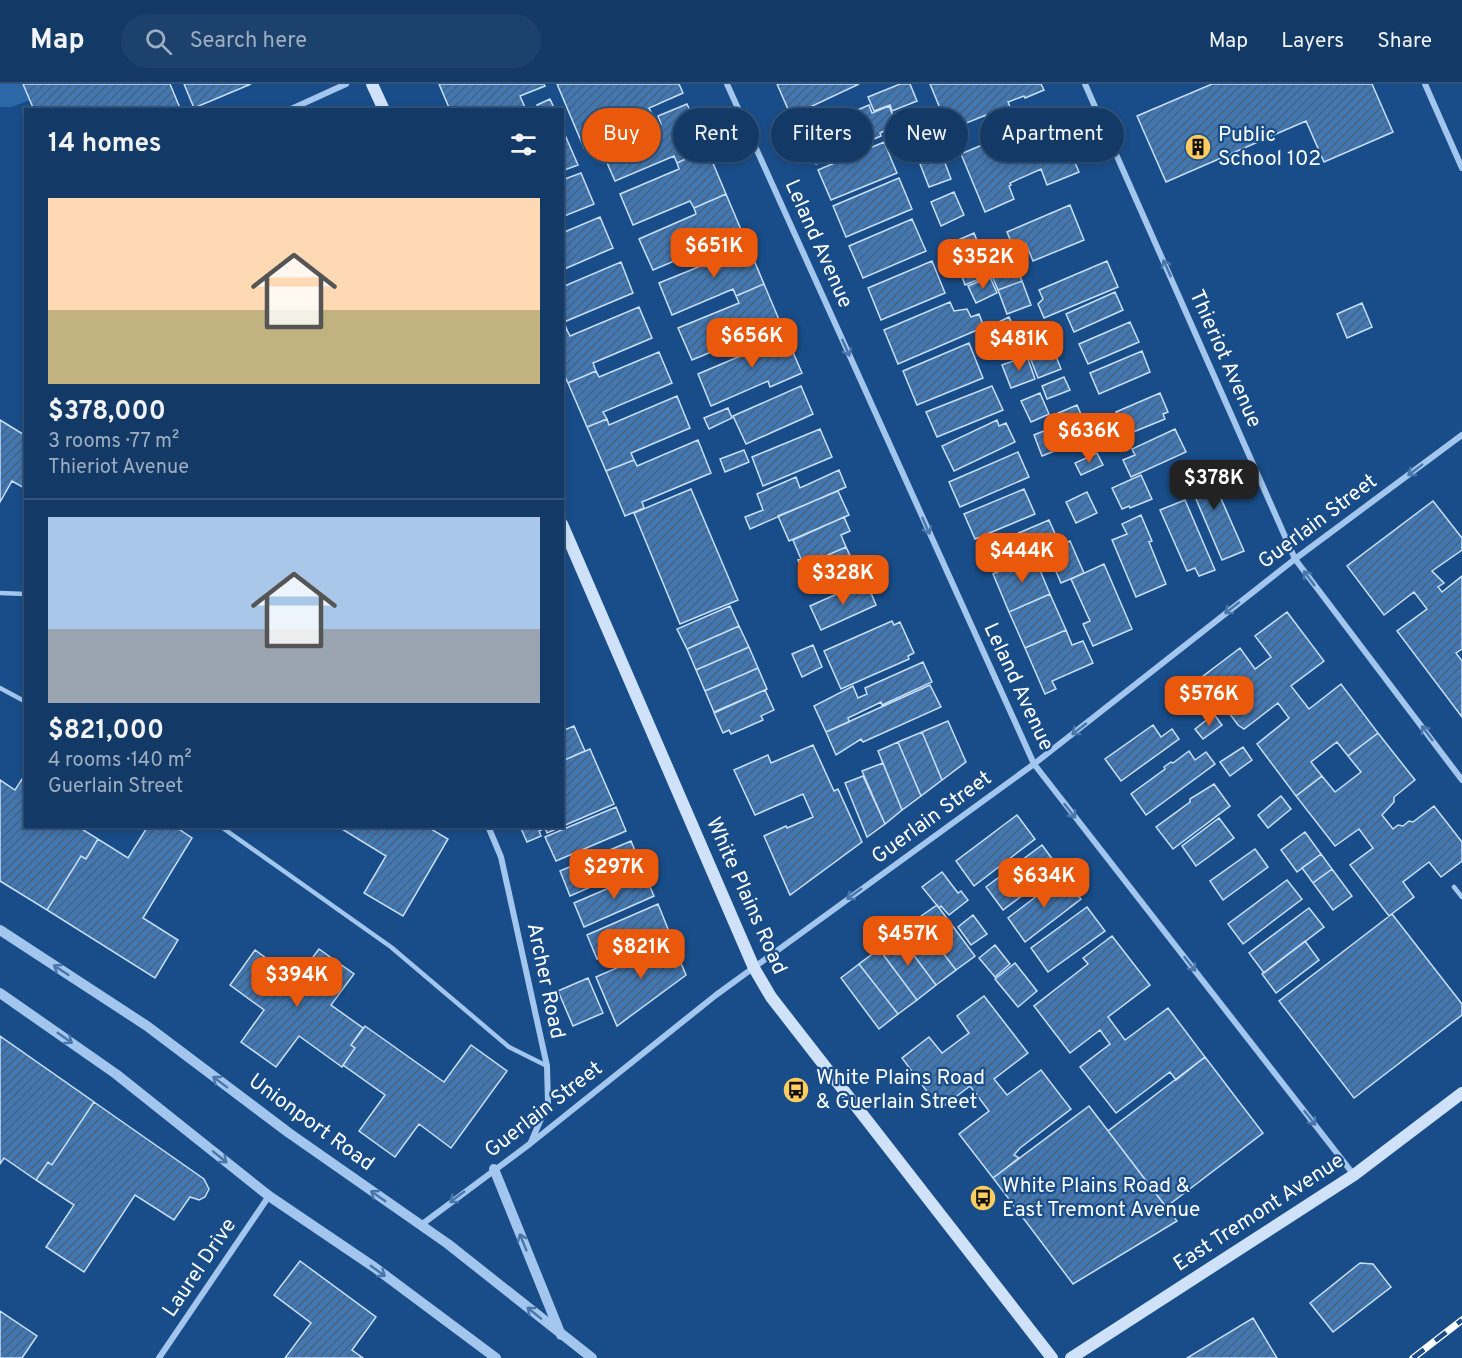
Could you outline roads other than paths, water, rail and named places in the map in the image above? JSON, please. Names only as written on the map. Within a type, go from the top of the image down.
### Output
[{"type":"main road","points":[[372,84],[383,108]]},
{"type":"main road","name":"White Plains Road","points":[[564,529],[754,968],[771,997],[1052,1358]]},
{"type":"main road","name":"East Tremont Avenue","points":[[1071,1358],[1354,1175],[1462,1093]]},
{"type":"street","points":[[293,108],[346,84]]},
{"type":"street","name":"Leland Avenue","points":[[727,84],[1034,764],[1354,1175]]},
{"type":"street","name":"Thieriot Avenue","points":[[1085,84],[1295,559],[1462,780]]},
{"type":"street","points":[[1425,84],[1462,168]]},
{"type":"street","name":"Guerlain Street","points":[[420,1225],[531,1143],[716,995],[1034,764],[1295,559],[1462,435]]},
{"type":"street","name":"Archer Road","points":[[489,828],[501,857],[547,1066],[548,1103],[531,1143]]},
{"type":"street","name":"Unionport Road","points":[[0,930],[147,1026],[289,1132],[448,1244],[592,1358]]},
{"type":"street","points":[[0,993],[117,1074],[269,1196],[374,1267],[496,1358]]},
{"type":"street","points":[[494,1169],[561,1335]]},
{"type":"street","name":"Laurel Drive","points":[[159,1358],[269,1196]]},
{"type":"lane","points":[[0,593],[24,594]]},
{"type":"lane","points":[[0,688],[24,701]]},
{"type":"lane","points":[[223,828],[391,947],[509,1047],[547,1066]]},
{"type":"lane","points":[[1454,887],[1462,897]]},
{"type":"railway","points":[[1413,1358],[1462,1320]]},
{"type":"place","name":"Public School 102","points":[[1198,147]]},
{"type":"place","name":"White Plains Road & Guerlain Street","points":[[796,1090]]},
{"type":"place","name":"White Plains Road & East Tremont Avenue","points":[[983,1198]]}]
